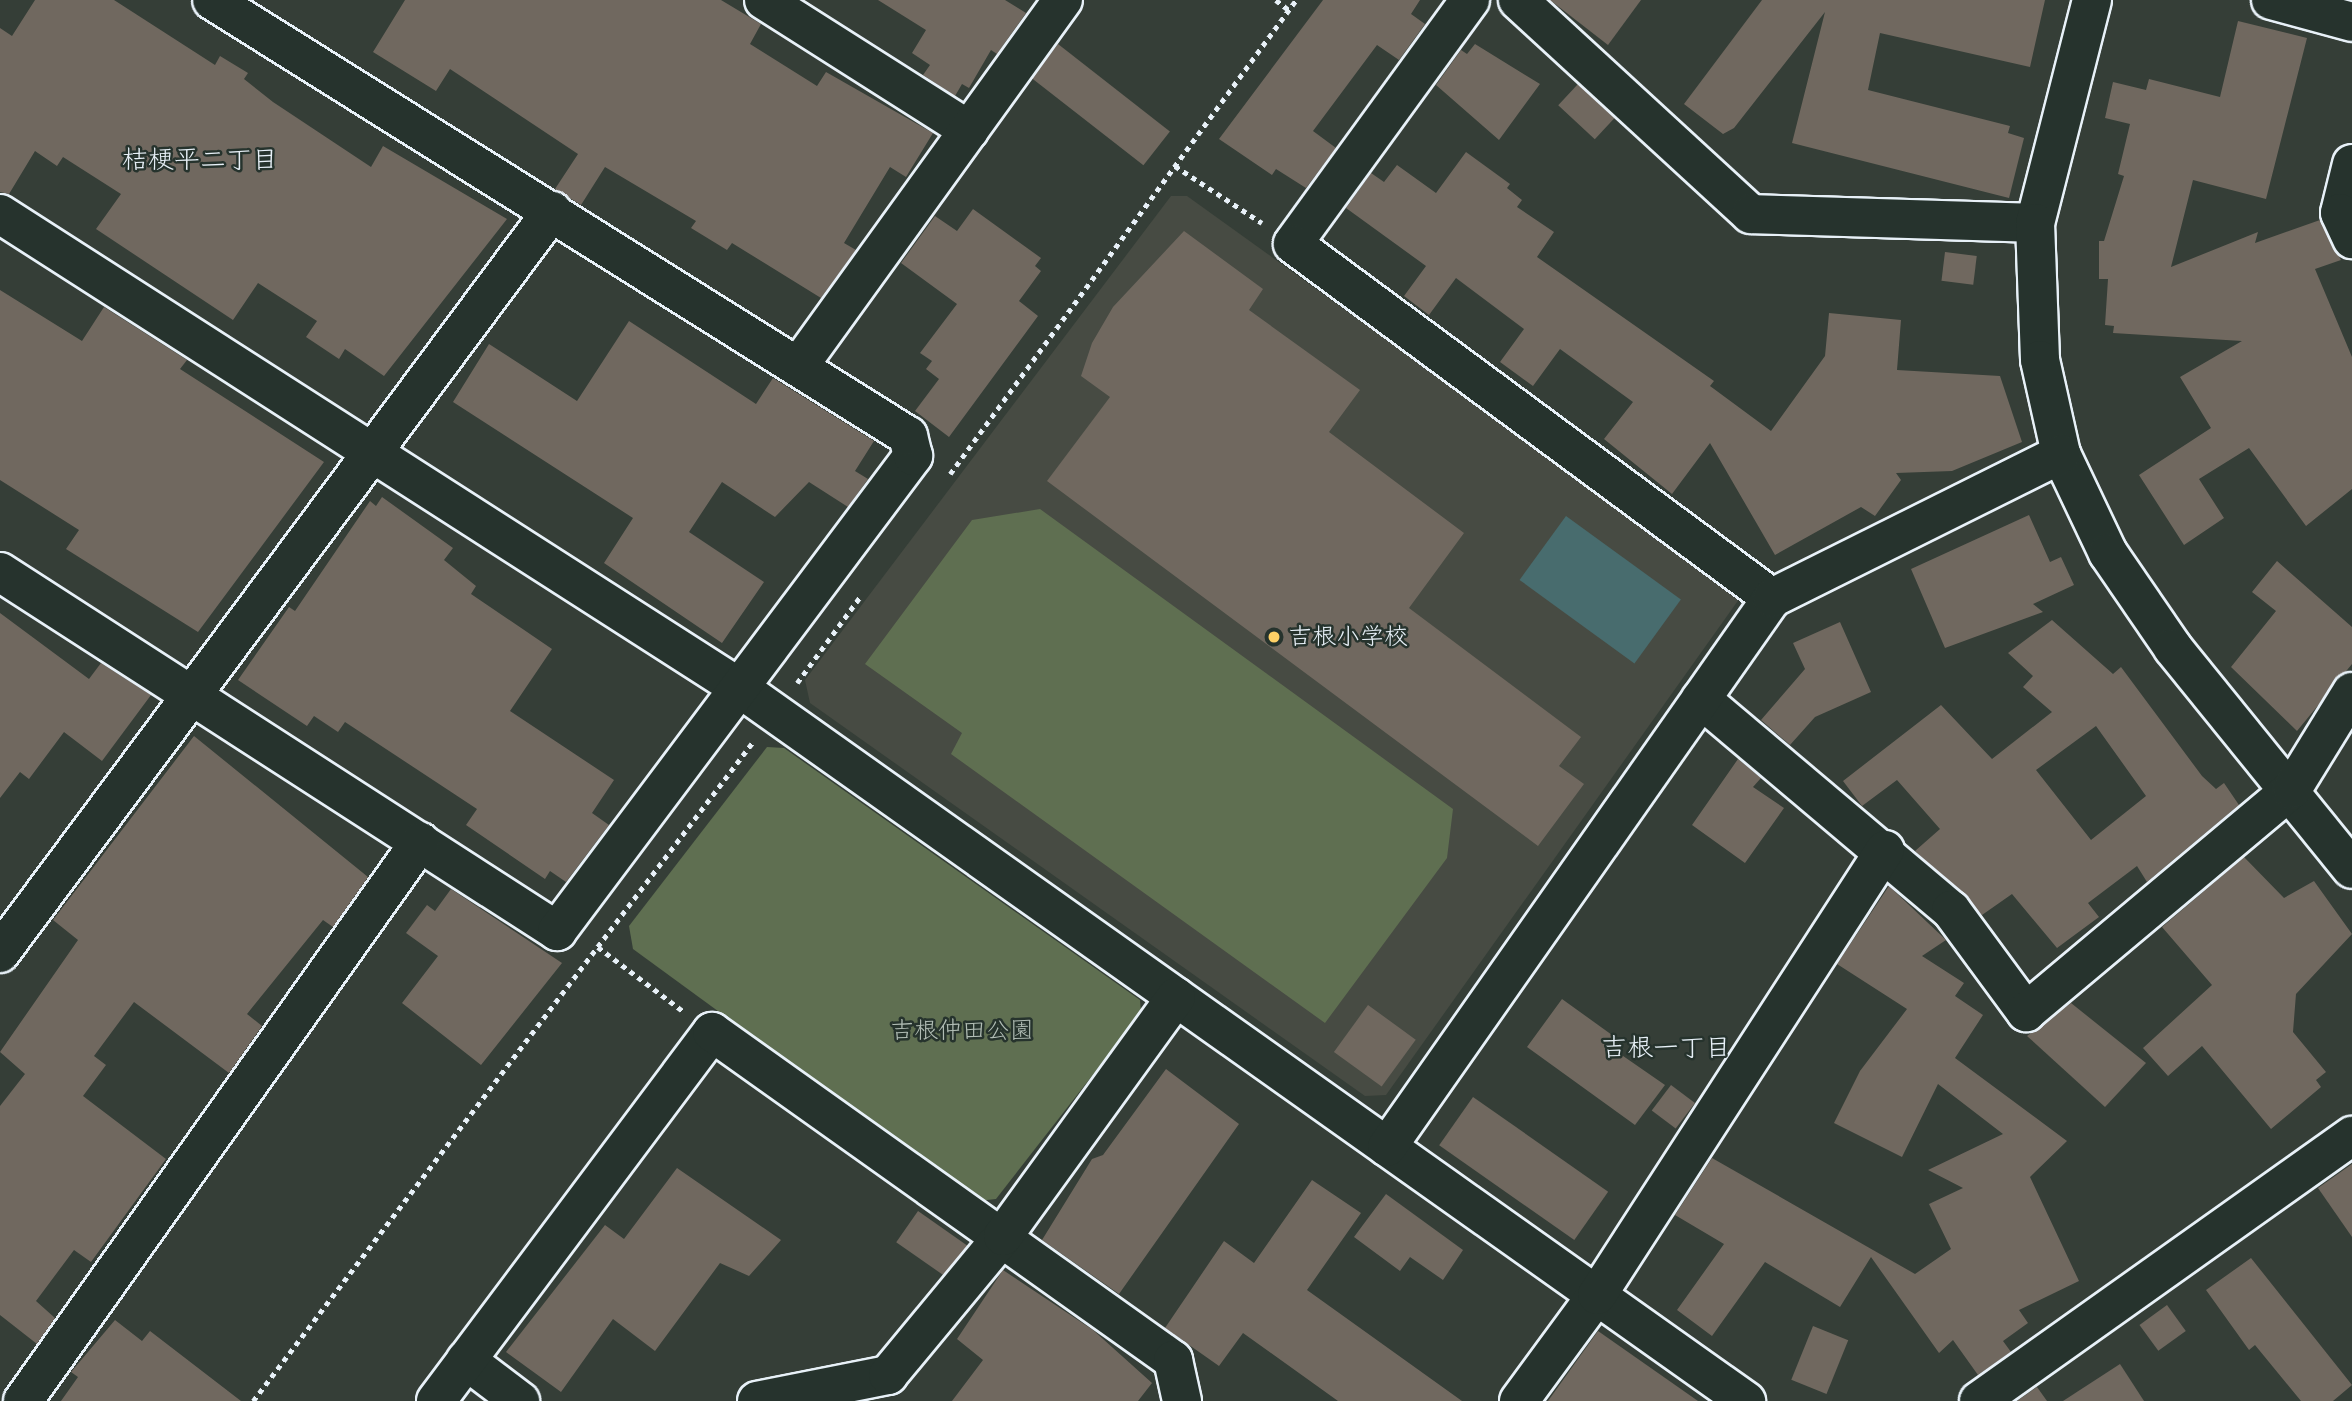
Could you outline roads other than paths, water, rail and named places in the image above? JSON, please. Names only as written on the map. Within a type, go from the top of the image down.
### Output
[{"type":"street","points":[[0,572],[557,931],[913,456],[908,436],[212,0]]},
{"type":"street","points":[[764,0],[969,130]]},
{"type":"street","points":[[798,367],[1063,0]]},
{"type":"street","points":[[1470,0],[1293,244],[1772,598]]},
{"type":"street","points":[[1518,0],[1751,214],[2035,223]]},
{"type":"street","points":[[2092,0],[2035,223],[2040,360],[2061,454],[2108,553],[2174,648],[2292,789],[2352,869]]},
{"type":"street","points":[[2271,0],[2352,22]]},
{"type":"street","points":[[2352,164],[2340,213],[2352,239]]},
{"type":"street","points":[[0,953],[552,211]]},
{"type":"street","points":[[0,214],[741,688],[1746,1401]]},
{"type":"street","points":[[1387,1147],[1772,598],[2061,454]]},
{"type":"street","points":[[1702,699],[1885,850],[1951,909],[2026,1012],[2292,789],[2352,692]]},
{"type":"street","points":[[23,1401],[420,842]]},
{"type":"street","points":[[1519,1401],[1597,1295],[1885,850]]},
{"type":"street","points":[[757,1401],[888,1375],[1003,1236],[1176,997]]},
{"type":"street","points":[[436,1401],[712,1032],[1003,1236],[1172,1360],[1182,1401]]},
{"type":"street","points":[[1979,1401],[2352,1136]]},
{"type":"street","points":[[466,1360],[520,1401]]},
{"type":"water","points":[[1566,516],[1681,599],[1634,663],[1520,580]]},
{"type":"place","name":"吉根小学校","points":[[1274,637]]},
{"type":"district","name":"桔梗平二丁目","points":[[200,160]]},
{"type":"district","name":"吉根一丁目","points":[[1666,1048]]},
{"type":"park label","name":"吉根仲田公園","points":[[962,1031]]}]
